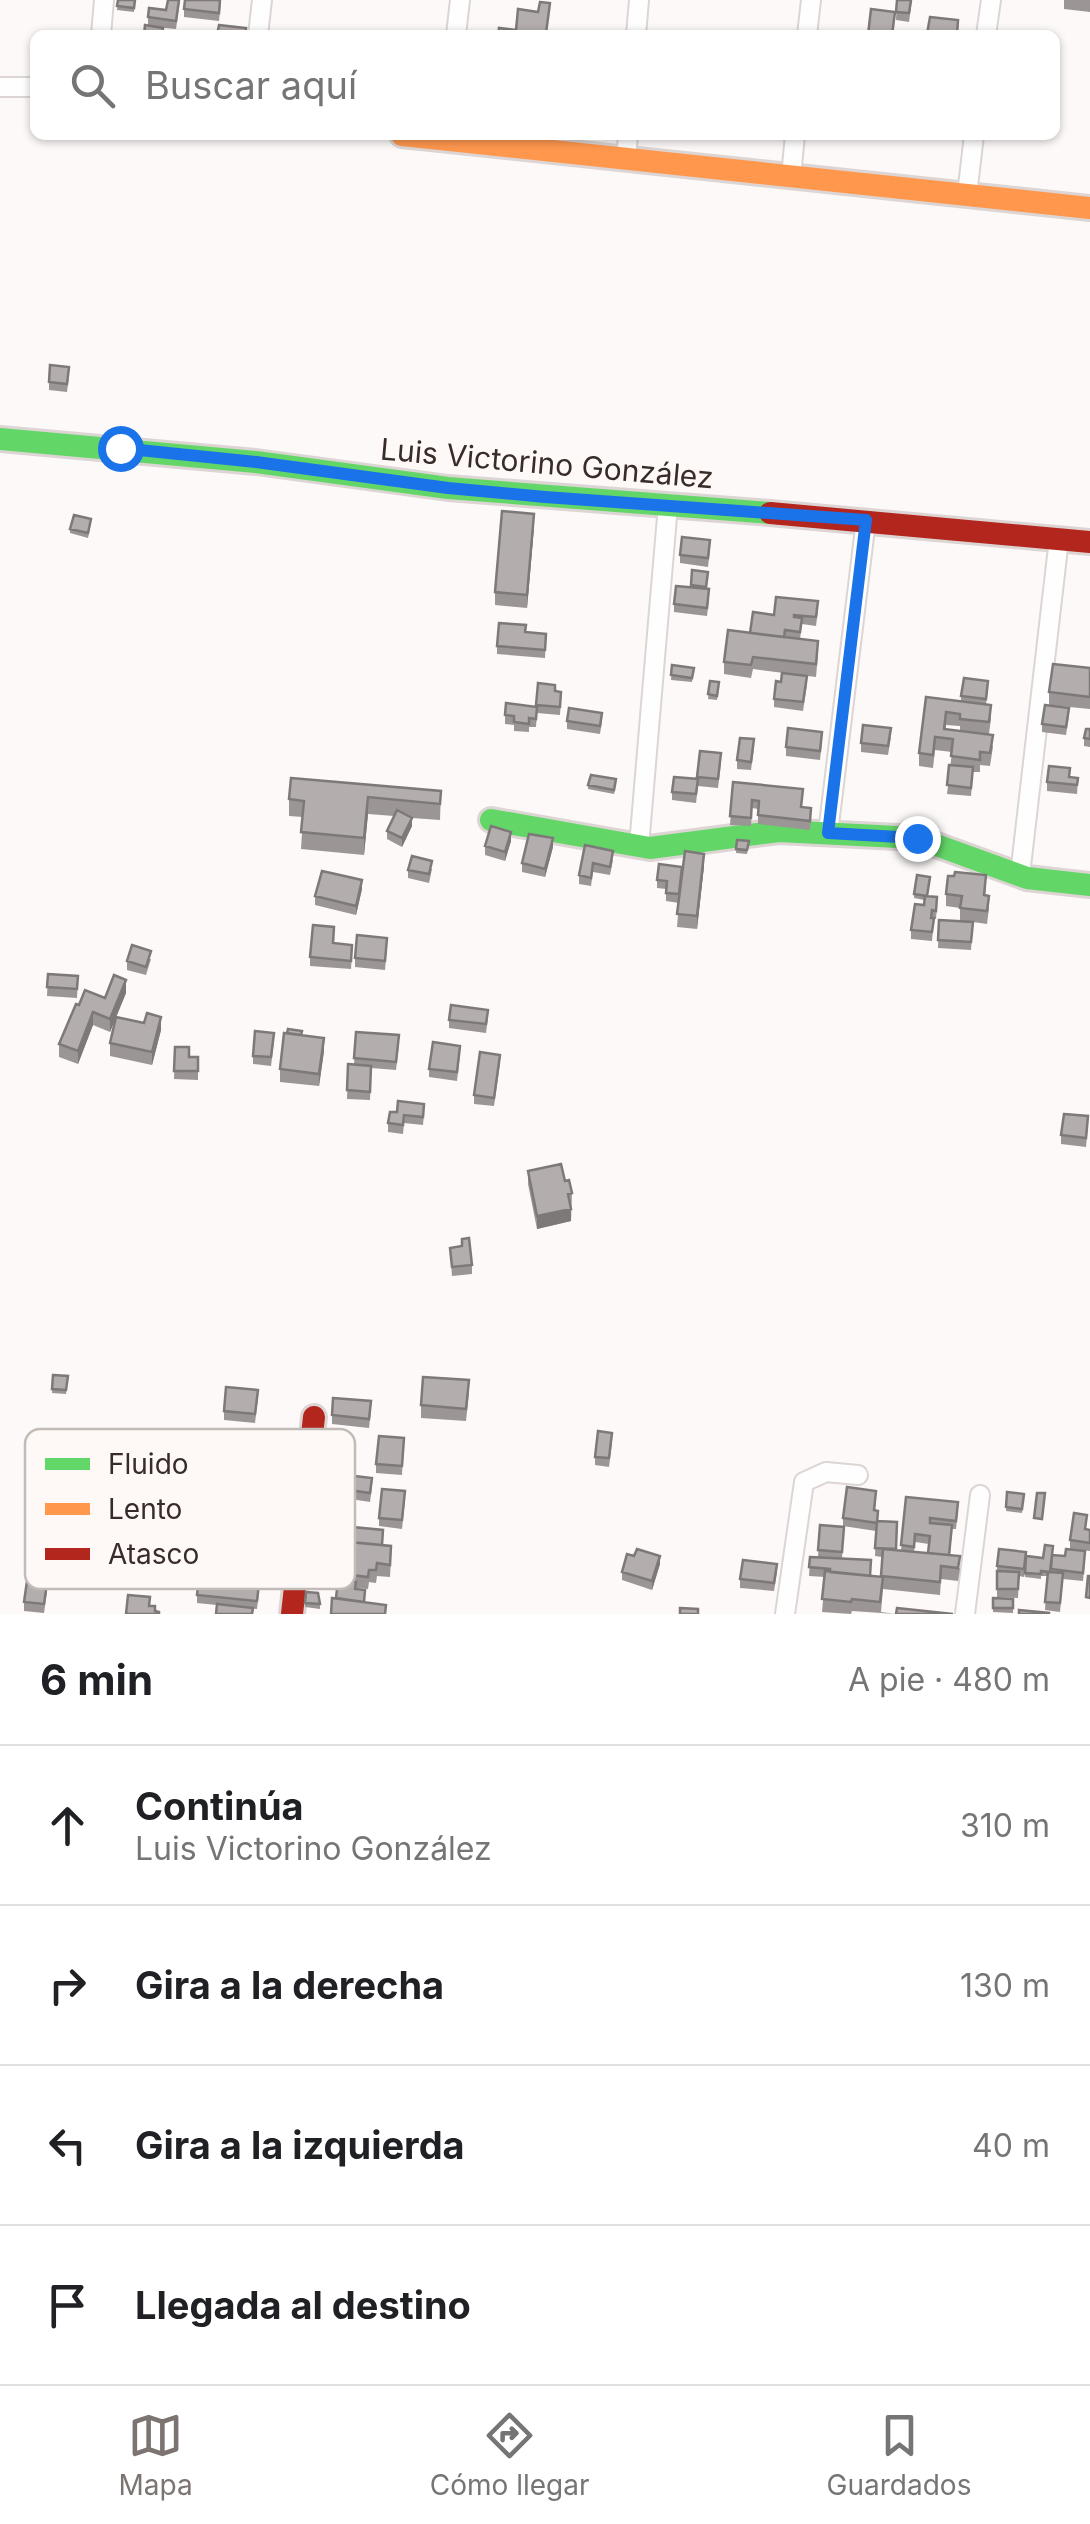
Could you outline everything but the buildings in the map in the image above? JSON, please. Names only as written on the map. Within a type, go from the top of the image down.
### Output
[{"type":"street","points":[[101,30],[104,0]]},
{"type":"street","points":[[259,30],[262,0]]},
{"type":"street","points":[[457,30],[460,0]]},
{"type":"street","points":[[636,30],[639,0]]},
{"type":"street","points":[[807,30],[810,0]]},
{"type":"street","points":[[987,30],[991,0]]},
{"type":"street","points":[[0,87],[30,87]]},
{"type":"street","points":[[500,140],[627,147],[790,176],[1090,208]]},
{"type":"street","points":[[790,176],[794,140]]},
{"type":"street","points":[[966,195],[973,140]]},
{"type":"street","name":"Luis Victorino González","points":[[0,439],[256,462],[506,494],[866,520],[1090,542]]},
{"type":"street","points":[[639,846],[668,506]]},
{"type":"street","points":[[828,833],[866,520]]},
{"type":"street","points":[[1020,875],[1060,539]]},
{"type":"street","points":[[491,820],[650,848],[779,830],[917,838],[1020,875],[1090,885]]},
{"type":"street","points":[[313,1429],[314,1417]]},
{"type":"street","points":[[785,1614],[804,1482],[826,1472],[858,1475]]},
{"type":"street","points":[[965,1614],[980,1495]]},
{"type":"street","points":[[292,1614],[295,1589]]},
{"type":"traffic: fast","points":[[0,439],[256,462],[448,488],[770,513]]},
{"type":"traffic: fast","points":[[491,820],[650,848],[779,831],[917,838],[1027,878],[1090,885]]},
{"type":"traffic: slow","points":[[449,140],[1090,208]]},
{"type":"traffic: jam","points":[[770,513],[1090,542]]},
{"type":"traffic: jam","points":[[313,1429],[314,1417]]},
{"type":"traffic: jam","points":[[292,1614],[295,1589]]},
{"type":"route","points":[[120,448],[448,488],[866,520],[828,833],[917,838]]}]
